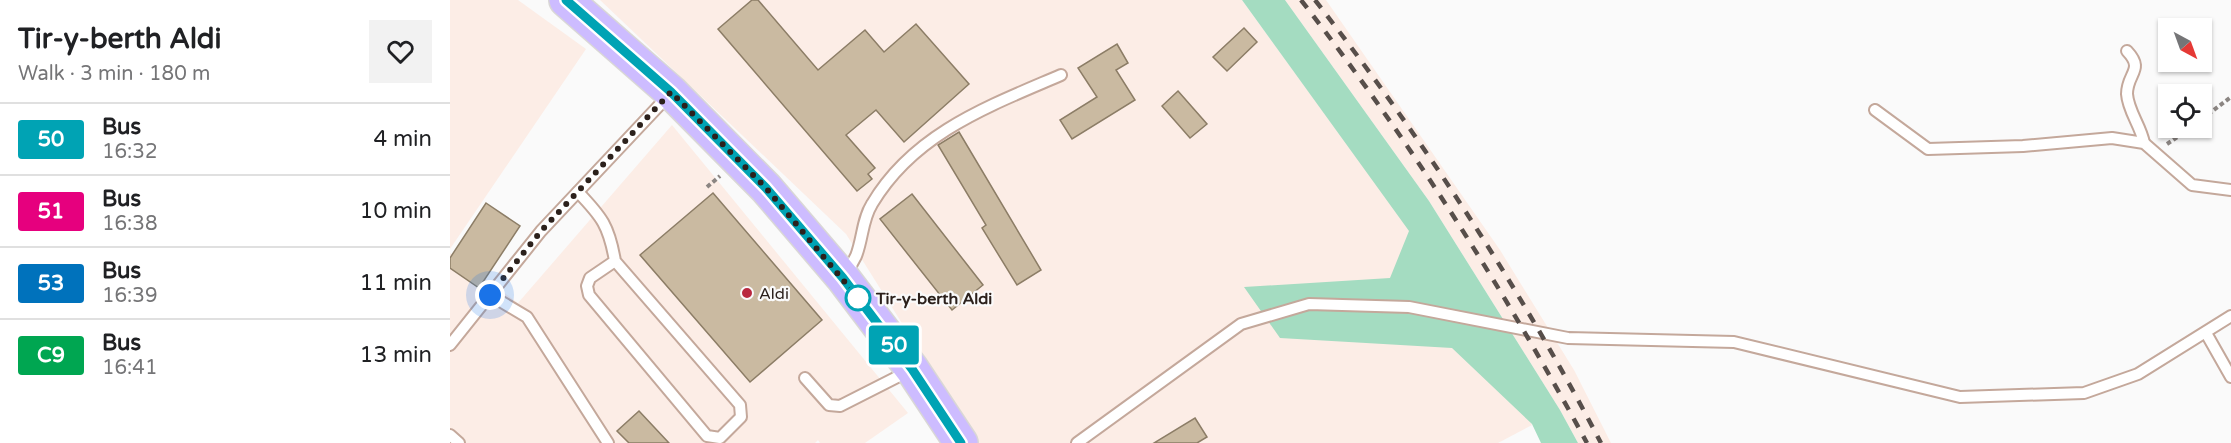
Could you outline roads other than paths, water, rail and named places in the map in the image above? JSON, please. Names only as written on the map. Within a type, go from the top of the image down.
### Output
[{"type":"main road","points":[[566,0],[671,92],[766,188],[843,278],[912,369],[961,443]]},
{"type":"lane","points":[[2127,51],[2135,60],[2136,65],[2127,87],[2128,98],[2144,143],[2192,185],[2231,190]]},
{"type":"lane","points":[[843,278],[856,256],[863,223],[871,204],[911,154],[979,110],[1060,75]]},
{"type":"lane","points":[[450,345],[541,231],[671,92]]},
{"type":"lane","points":[[1875,110],[1928,149],[2023,146],[2112,138],[2144,143]]},
{"type":"lane","points":[[578,192],[602,217],[611,239],[615,261],[740,405],[741,417],[720,438],[707,436],[589,295],[587,286],[590,278],[615,261]]},
{"type":"lane","points":[[490,295],[526,317],[608,443]]},
{"type":"lane","points":[[1077,443],[1240,324],[1309,304],[1409,307],[1568,338],[1734,342],[1960,397],[2084,393],[2138,374],[2231,316]]},
{"type":"lane","points":[[2206,333],[2231,377]]},
{"type":"lane","points":[[805,378],[829,405],[840,406],[912,369]]},
{"type":"lane","points":[[450,435],[459,443]]},
{"type":"railway","points":[[1301,0],[1417,160],[1488,271],[1587,443]]},
{"type":"railway","points":[[1315,0],[1432,160],[1503,271],[1601,443]]},
{"type":"place","name":"Aldi","points":[[747,293]]},
{"type":"place","name":"Tir-y-berth Aldi","points":[[858,298]]}]
